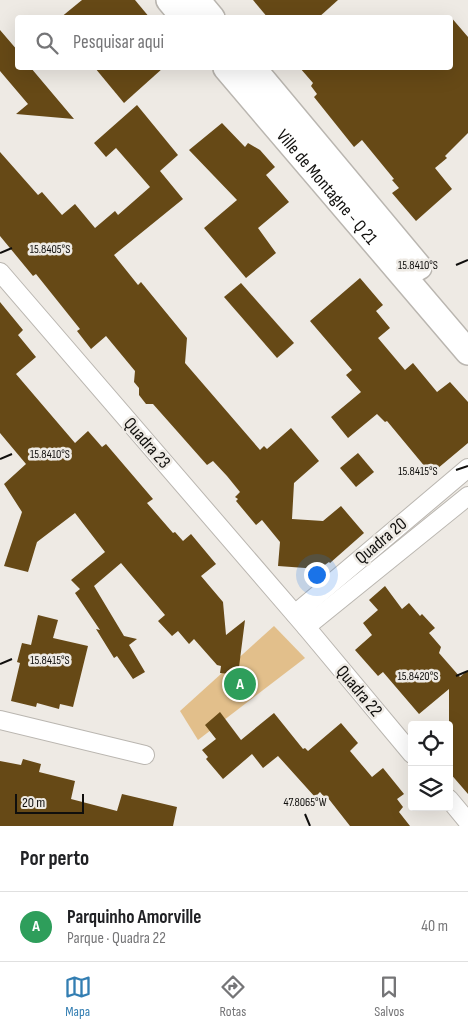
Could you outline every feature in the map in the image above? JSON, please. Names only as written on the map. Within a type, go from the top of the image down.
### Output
[{"type":"street","points":[[169,0],[182,15]]},
{"type":"street","points":[[197,0],[210,15]]},
{"type":"street","name":"Ville de Montagne - Q 21","points":[[228,70],[468,352]]},
{"type":"street","points":[[255,70],[468,327]]},
{"type":"street","name":"Quadra 23","points":[[0,272],[300,621]]},
{"type":"street","name":"Quadra 20","points":[[300,621],[468,468]]},
{"type":"street","name":"Quadra 20","points":[[300,621],[468,496]]},
{"type":"street","name":"Quadra 22","points":[[300,621],[408,749]]},
{"type":"street","points":[[0,720],[145,755]]},
{"type":"street","points":[[453,804],[468,822]]},
{"type":"shaded area","points":[[274,626],[305,658],[198,740],[180,711]]},
{"type":"building","points":[[82,0],[135,0],[148,15],[64,15]]},
{"type":"building","points":[[253,0],[338,0],[321,15],[266,15]]},
{"type":"building","points":[[453,20],[468,37],[468,133],[445,156],[447,158],[435,168],[452,189],[416,221],[392,193],[399,188],[392,180],[394,179],[362,140],[354,147],[314,97],[317,94],[311,86],[313,83],[302,70],[453,70]]},
{"type":"building","points":[[0,30],[15,48],[15,70],[33,70],[74,119],[16,114],[28,104],[0,71]]},
{"type":"building","points":[[97,70],[161,70],[124,103]]},
{"type":"building","points":[[137,105],[178,155],[160,171],[183,199],[114,255],[138,285],[141,282],[187,338],[185,363],[260,450],[264,446],[267,449],[291,428],[319,461],[294,483],[292,519],[323,521],[341,506],[364,533],[330,563],[319,569],[278,566],[280,542],[262,520],[256,525],[236,501],[238,499],[235,497],[240,492],[227,476],[213,461],[207,465],[153,404],[146,404],[139,395],[139,388],[134,382],[135,371],[106,336],[91,349],[77,331],[80,329],[36,274],[33,276],[0,236],[0,152],[38,195],[42,192],[62,215],[75,204],[95,228],[115,211],[118,215],[150,187],[116,148],[106,157],[94,143]]},
{"type":"building","points":[[222,123],[245,147],[248,143],[260,150],[275,167],[266,175],[289,202],[258,228],[276,253],[246,278],[204,228],[237,200],[189,150]]},
{"type":"building","points":[[360,278],[383,305],[376,311],[390,328],[378,338],[405,370],[413,363],[437,392],[450,382],[468,402],[468,443],[431,474],[387,421],[385,422],[377,414],[348,438],[331,417],[361,392],[346,375],[352,370],[310,321]]},
{"type":"building","points":[[241,283],[294,343],[277,358],[224,297]]},
{"type":"building","points":[[0,302],[23,330],[18,335],[36,357],[16,374],[75,443],[88,431],[102,447],[106,444],[153,499],[147,503],[173,533],[175,532],[183,541],[191,534],[216,564],[201,576],[223,602],[226,635],[245,620],[238,675],[220,673],[221,666],[217,665],[194,639],[189,644],[178,631],[172,636],[158,621],[165,615],[121,563],[94,586],[124,636],[137,639],[129,645],[145,672],[133,679],[117,656],[114,658],[96,629],[100,630],[75,593],[80,589],[71,580],[105,552],[75,513],[37,542],[28,572],[4,566],[22,512],[4,484],[26,464],[0,433]]},
{"type":"building","points":[[358,453],[374,472],[356,487],[340,468]]},
{"type":"building","points":[[385,586],[402,609],[409,603],[420,616],[422,614],[435,628],[429,633],[441,647],[439,653],[460,677],[468,670],[468,794],[453,777],[453,721],[449,721],[449,689],[419,714],[383,672],[378,676],[355,650],[372,635],[363,623],[378,610],[369,600]]},
{"type":"building","points":[[38,615],[58,620],[53,638],[88,646],[73,707],[60,704],[59,709],[37,703],[36,707],[11,701],[20,663],[17,662],[22,643],[31,645]]},
{"type":"building","points":[[220,712],[241,740],[274,713],[303,749],[305,748],[308,751],[341,723],[358,743],[350,751],[372,777],[383,768],[404,794],[397,799],[403,807],[399,812],[410,826],[350,826],[328,798],[326,799],[320,792],[315,797],[278,756],[263,768],[252,754],[223,779],[206,759],[208,757],[202,750],[216,739],[205,725]]},
{"type":"building","points":[[23,759],[41,764],[39,772],[75,781],[71,799],[117,811],[122,794],[177,807],[173,826],[0,826],[0,761],[21,765]]},
{"type":"place","name":"Parquinho Amorville","points":[[240,684]]}]
